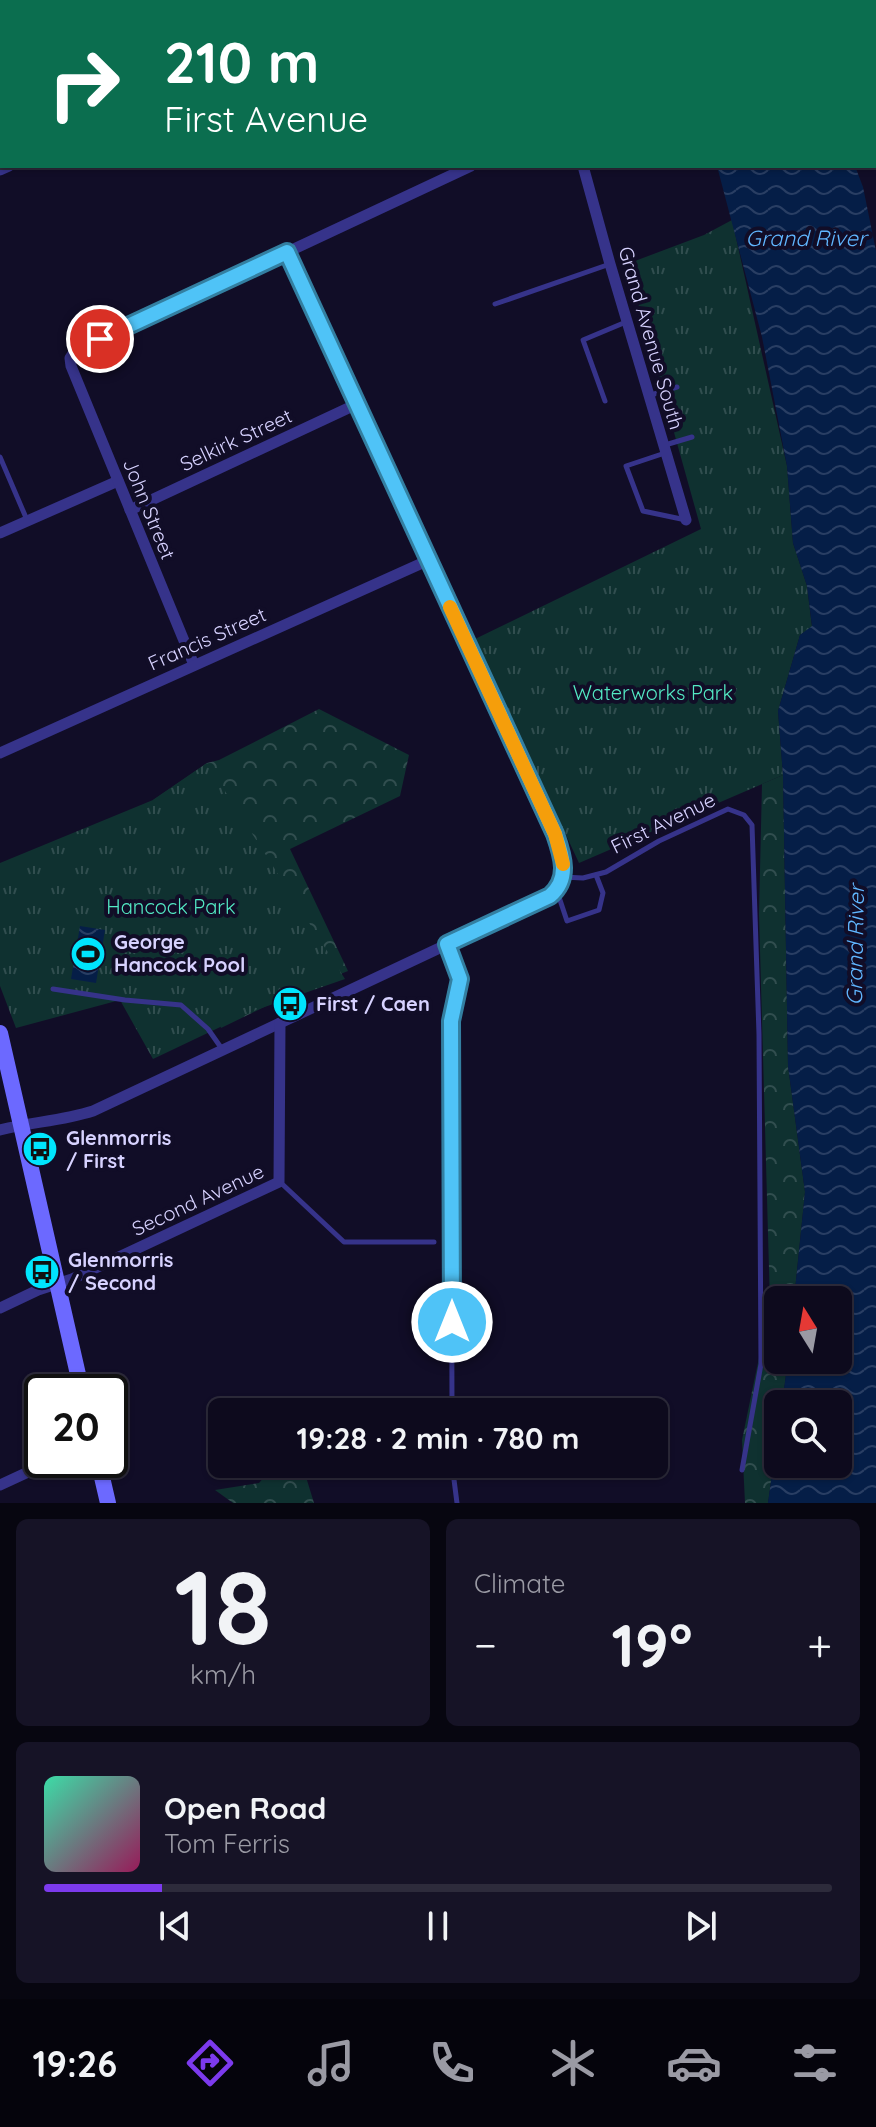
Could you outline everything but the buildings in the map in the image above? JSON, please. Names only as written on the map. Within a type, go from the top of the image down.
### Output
[{"type":"street","points":[[0,1130],[60,1121],[93,1111],[550,896],[557,890],[563,877],[563,861],[555,834],[287,252],[467,168]]},
{"type":"street","name":"Grand Avenue South","points":[[584,168],[686,520]]},
{"type":"street","name":"John Street","points":[[194,665],[70,358],[74,352],[287,252]]},
{"type":"street","name":"Selkirk Street","points":[[130,510],[357,404]]},
{"type":"street","points":[[0,533],[118,481]]},
{"type":"street","name":"Francis Street","points":[[0,753],[429,560]]},
{"type":"street","points":[[279,1182],[280,1023]]},
{"type":"street","points":[[0,1033],[78,1374]]},
{"type":"street","name":"Second Avenue","points":[[0,1308],[38,1290],[72,1279],[279,1182]]},
{"type":"street","points":[[0,1485],[24,1474]]},
{"type":"street","points":[[102,1478],[108,1503]]},
{"type":"lane","points":[[495,304],[610,264]]},
{"type":"lane","points":[[605,401],[583,340],[627,321]]},
{"type":"lane","points":[[649,395],[677,387]]},
{"type":"lane","points":[[686,520],[643,511],[626,466],[692,437]]},
{"type":"lane","points":[[0,457],[27,521]]},
{"type":"lane","name":"First Avenue","points":[[563,877],[583,878],[606,872],[659,841],[728,809],[744,815],[752,825],[759,1034],[761,1364],[742,1470]]},
{"type":"lane","points":[[557,890],[567,921],[599,910],[603,893],[596,875]]},
{"type":"lane","points":[[447,944],[460,979],[451,1021],[452,1398]]},
{"type":"lane","points":[[53,989],[181,1005],[208,1029],[222,1050]]},
{"type":"lane","points":[[279,1182],[344,1242],[434,1242]]},
{"type":"lane","points":[[454,1478],[457,1503]]},
{"type":"green space","name":"Waterworks Park","points":[[732,220],[787,466],[793,543],[807,586],[812,627],[800,635],[778,711],[783,775],[579,863],[475,639],[701,529],[627,264],[704,235]]},
{"type":"green space","points":[[319,709],[409,755],[400,796],[290,849],[348,971],[293,993],[221,1028],[153,800],[207,763],[219,760]]},
{"type":"green space","name":"Hancock Park","points":[[207,763],[345,979],[256,1010],[153,1059],[120,1000],[16,1028],[0,986],[0,863],[153,800]]},
{"type":"green space","points":[[783,775],[788,1066],[805,1192],[795,1286],[769,1286],[759,914],[762,784]]},
{"type":"green space","points":[[764,1333],[764,1374],[786,1374],[784,1390],[764,1390],[764,1478],[771,1478],[768,1503],[745,1503],[742,1440]]},
{"type":"green space","points":[[263,1478],[306,1478],[314,1503],[233,1503],[215,1490],[259,1483]]},
{"type":"water","name":"Grand River","points":[[718,168],[856,168],[863,187],[876,251],[876,1503],[768,1503],[771,1478],[852,1478],[852,1390],[784,1390],[786,1374],[852,1374],[852,1286],[795,1286],[805,1192],[788,1066],[783,775],[778,711],[800,635],[812,626],[807,586],[793,543],[787,466],[762,337]]},
{"type":"water","name":"George Hancock Pool","points":[[80,926],[105,930],[96,983],[71,979]]},
{"type":"slow traffic","points":[[450,607],[530,777],[555,834],[563,864]]},
{"type":"place","name":"George Hancock Pool","points":[[88,954]]},
{"type":"place","name":"First / Caen","points":[[290,1004]]},
{"type":"place","name":"Glenmorris / First","points":[[40,1149]]},
{"type":"place","name":"Glenmorris / Second","points":[[42,1272]]},
{"type":"route","points":[[100,339],[287,252],[555,834],[564,870],[557,890],[447,944],[460,979],[451,1021],[452,1322]]}]
